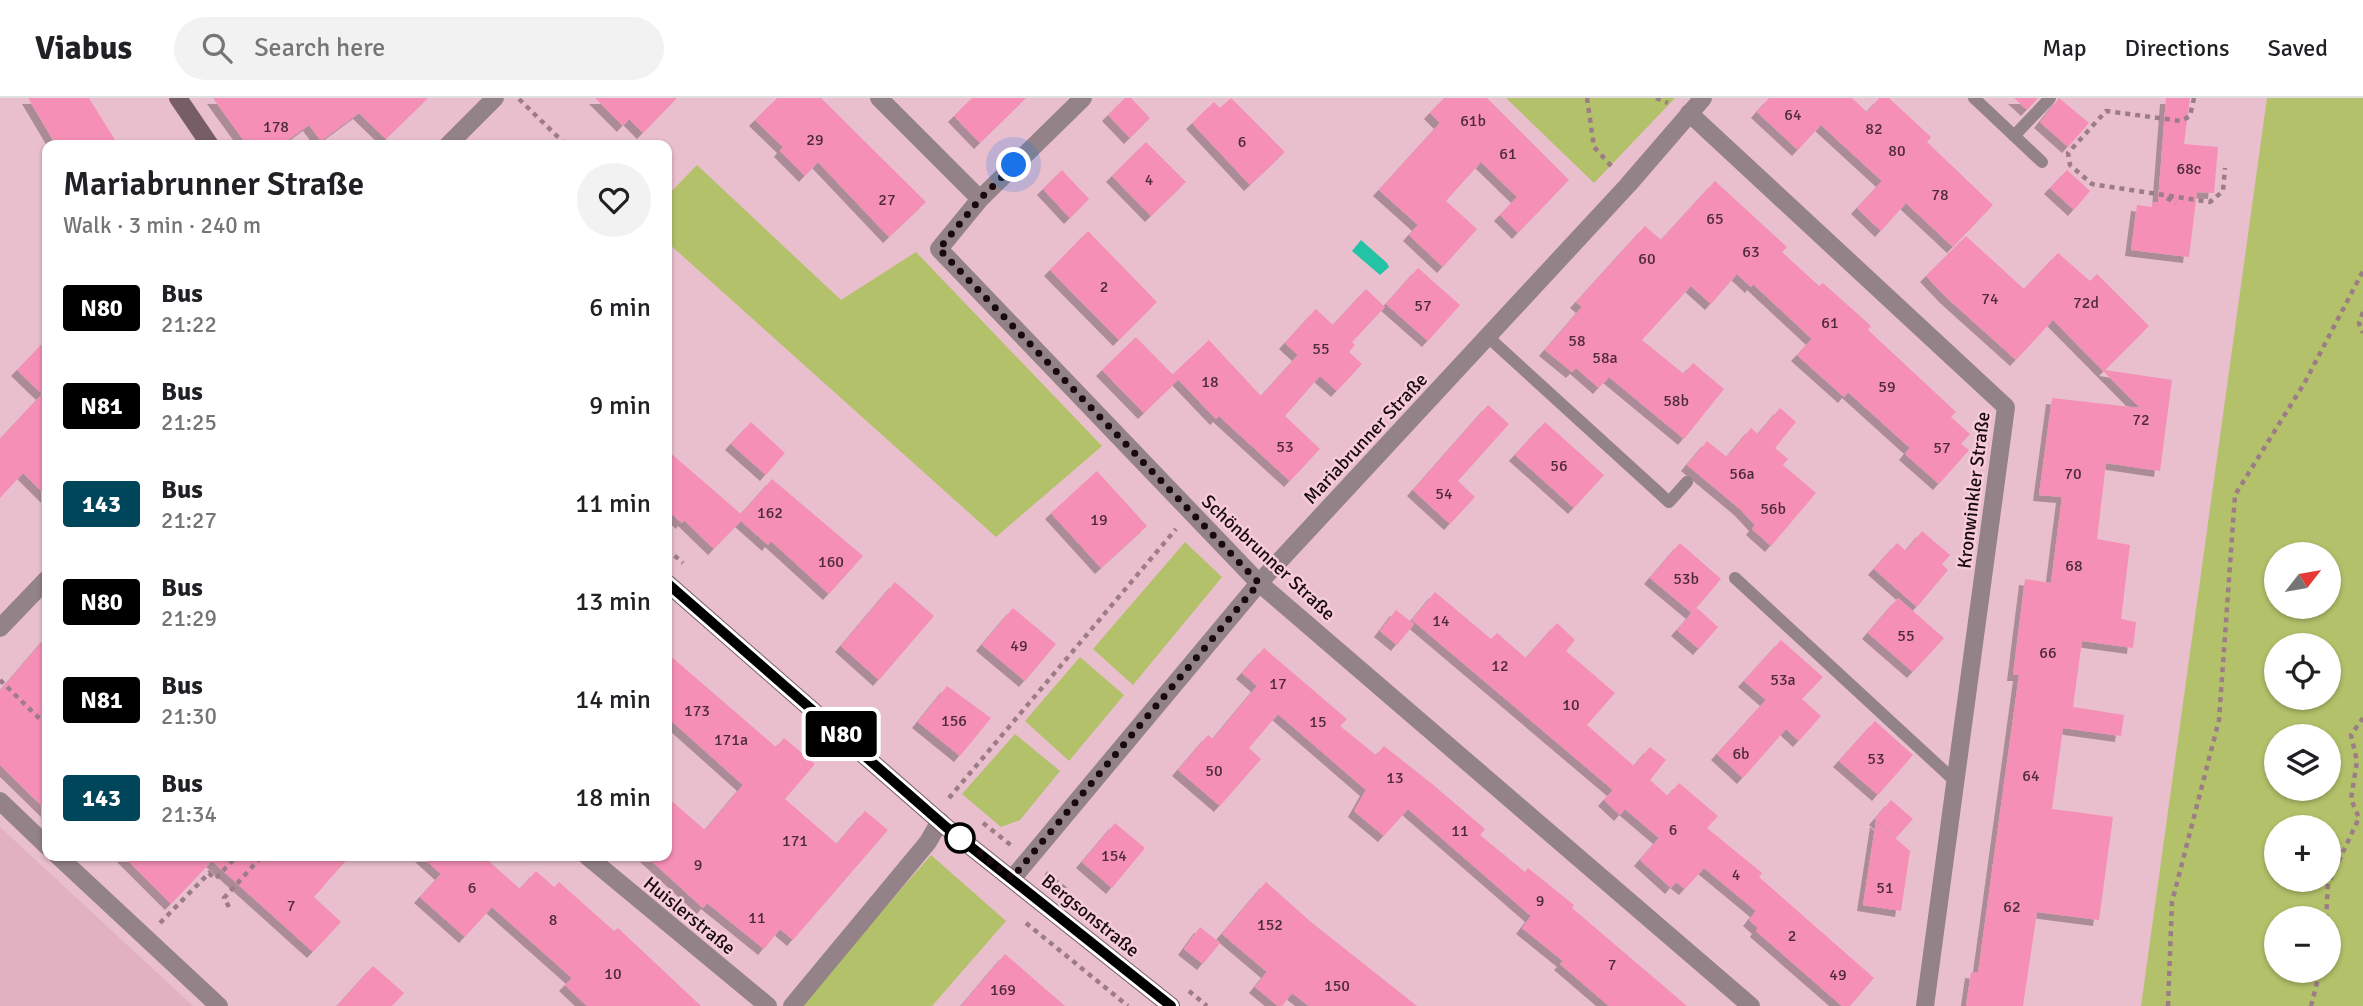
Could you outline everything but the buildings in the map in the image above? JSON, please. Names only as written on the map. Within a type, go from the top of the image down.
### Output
[{"type":"street","points":[[178,98],[207,140]]},
{"type":"street","points":[[453,140],[495,98]]},
{"type":"street","points":[[879,98],[980,199],[1083,98]]},
{"type":"street","name":"Mariabrunner Straße","points":[[1012,878],[1259,583],[1628,185],[1703,98]]},
{"type":"street","name":"Kronwinkler Straße","points":[[1689,113],[2006,407],[1926,1006]]},
{"type":"street","name":"Schönbrunner Straße","points":[[980,199],[939,249],[1190,513],[1259,583],[1751,1006]]},
{"type":"street","points":[[0,628],[42,584]]},
{"type":"street","name":"Bergsonstraße","points":[[672,587],[940,821],[1171,1006]]},
{"type":"street","points":[[0,801],[42,841]]},
{"type":"street","points":[[792,1006],[928,842],[940,821]]},
{"type":"street","points":[[63,861],[219,1006]]},
{"type":"street","name":"Huislerstraße","points":[[593,861],[768,1006]]},
{"type":"lane","points":[[1974,98],[2042,162]]},
{"type":"lane","points":[[2014,136],[2050,98]]},
{"type":"lane","points":[[1488,337],[1669,502],[1687,481]]},
{"type":"lane","points":[[1735,578],[1955,781]]},
{"type":"path","points":[[518,98],[561,140]]},
{"type":"path","points":[[1587,98],[1594,147],[1628,185]]},
{"type":"path","points":[[2194,98],[2190,116],[2181,121],[2106,111],[2068,153],[2070,165],[2092,184],[2210,202],[2222,191],[2225,168]]},
{"type":"path","points":[[2163,196],[2176,203]]},
{"type":"path","points":[[2168,1006],[2172,902],[2219,720],[2235,495],[2305,382],[2363,271]]},
{"type":"path","points":[[2363,312],[2359,323],[2363,333]]},
{"type":"path","points":[[949,798],[1190,513]]},
{"type":"path","points":[[672,553],[688,567]]},
{"type":"path","points":[[0,680],[42,721]]},
{"type":"path","points":[[2327,906],[2328,884],[2359,818],[2351,799],[2357,761],[2351,735],[2363,718]]},
{"type":"path","points":[[939,788],[960,806]]},
{"type":"path","points":[[982,822],[1079,900]]},
{"type":"path","points":[[146,939],[209,873],[215,879],[232,861]]},
{"type":"path","points":[[229,907],[224,898],[257,861]]},
{"type":"path","points":[[2311,1006],[2317,983]]},
{"type":"path","points":[[1186,988],[1207,1006]]},
{"type":"shaded area","points":[[1506,98],[1675,98],[1594,183]]},
{"type":"shaded area","points":[[2267,98],[2363,98],[2363,1006],[2141,1006]]},
{"type":"shaded area","points":[[697,165],[841,300],[916,252],[1102,446],[996,537],[672,246],[672,191]]},
{"type":"shaded area","points":[[1361,240],[1387,263],[1389,267],[1380,275],[1352,251]]},
{"type":"shaded area","points":[[1185,542],[1222,577],[1133,685],[1093,649]]},
{"type":"shaded area","points":[[1080,657],[1124,695],[1069,761],[1025,721]]},
{"type":"shaded area","points":[[1015,734],[1060,771],[1020,820],[1001,827],[962,794]]},
{"type":"shaded area","points":[[0,827],[193,1006],[0,1006]]},
{"type":"shaded area","points":[[931,855],[1006,921],[932,1006],[799,1006]]},
{"type":"bus line","name":"N80","points":[[672,587],[946,827],[1171,1006]]},
{"type":"route","points":[[960,838],[1012,878],[1259,583],[939,249],[980,199],[1014,165]]}]
